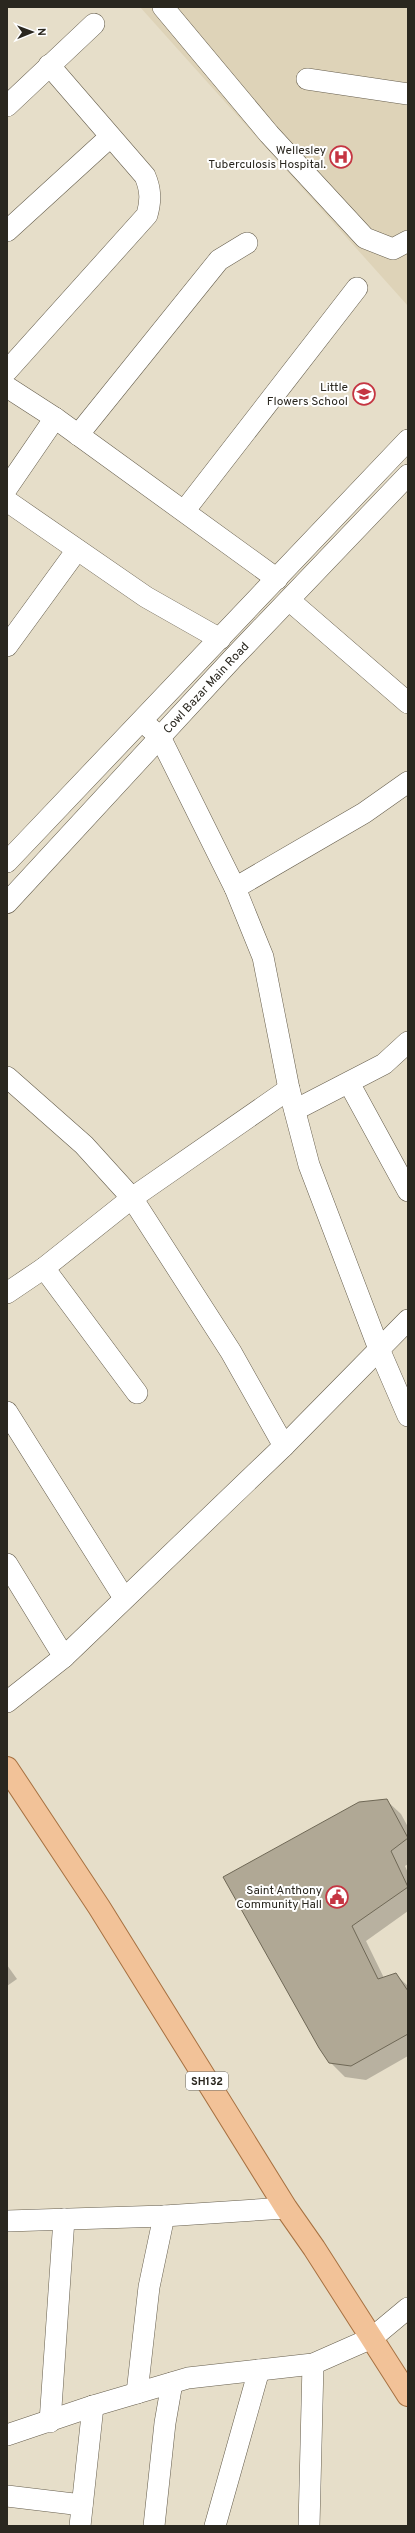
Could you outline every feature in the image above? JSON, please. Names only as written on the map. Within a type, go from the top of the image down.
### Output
[{"type":"main road","name":"SH132","points":[[7,1768],[99,1907],[286,2208],[408,2395]]},
{"type":"street","points":[[163,7],[269,134],[365,238],[382,246],[393,249],[408,241]]},
{"type":"street","points":[[7,106],[94,24]]},
{"type":"street","points":[[7,371],[147,216],[151,201],[150,186],[145,176],[49,65]]},
{"type":"street","points":[[307,79],[408,94]]},
{"type":"street","points":[[7,231],[110,137]]},
{"type":"street","points":[[78,435],[219,260],[247,243]]},
{"type":"street","points":[[185,510],[357,288]]},
{"type":"street","points":[[7,387],[55,418],[185,510],[278,579]]},
{"type":"street","points":[[7,488],[55,418]]},
{"type":"street","name":"Cowl Bazar Main Road","points":[[7,862],[15,841],[142,721],[408,440]]},
{"type":"street","name":"Cowl Bazar Main Road","points":[[7,903],[289,600],[408,475]]},
{"type":"street","points":[[7,501],[146,597],[220,639]]},
{"type":"street","points":[[7,646],[77,550]]},
{"type":"street","points":[[289,600],[408,703]]},
{"type":"street","points":[[142,721],[160,738],[235,888],[263,957],[289,1089],[296,1110],[309,1165],[379,1349],[408,1416]]},
{"type":"street","points":[[235,888],[364,813],[408,782]]},
{"type":"street","points":[[296,1110],[384,1064],[408,1042]]},
{"type":"street","points":[[8,1080],[84,1145],[132,1198],[231,1352],[284,1446]]},
{"type":"street","points":[[349,1083],[408,1191]]},
{"type":"street","points":[[7,1293],[44,1268],[132,1198],[289,1089]]},
{"type":"street","points":[[44,1268],[137,1393]]},
{"type":"street","points":[[7,1702],[64,1657],[284,1446],[408,1320]]},
{"type":"street","points":[[7,1412],[124,1598]]},
{"type":"street","points":[[7,1564],[64,1657]]},
{"type":"street","points":[[7,2221],[164,2216],[286,2208]]},
{"type":"street","points":[[137,2393],[149,2287],[164,2216]]},
{"type":"street","points":[[50,2422],[64,2218]]},
{"type":"street","points":[[7,2435],[50,2422],[93,2406],[172,2383],[210,2374],[313,2364],[372,2338],[408,2308]]},
{"type":"street","points":[[309,2526],[313,2364]]},
{"type":"street","points":[[216,2526],[259,2370]]},
{"type":"street","points":[[154,2526],[165,2423],[172,2383]]},
{"type":"street","points":[[80,2526],[93,2406]]},
{"type":"street","points":[[7,2496],[82,2505]]},
{"type":"shaded area","name":"Wellesley Tuberculosis Hospital.","points":[[140,7],[408,7],[408,306]]},
{"type":"building","points":[[387,1799],[408,1838],[391,1851],[408,1887],[352,1926],[378,1979],[396,1973],[408,1991],[408,2034],[351,2066],[329,2063],[319,2048],[223,1877],[359,1802]]},
{"type":"place","name":"Wellesley Tuberculosis Hospital.","points":[[341,157]]},
{"type":"place","name":"Little Flowers School","points":[[364,394]]},
{"type":"place","name":"Saint Anthony Community Hall","points":[[337,1897]]}]
